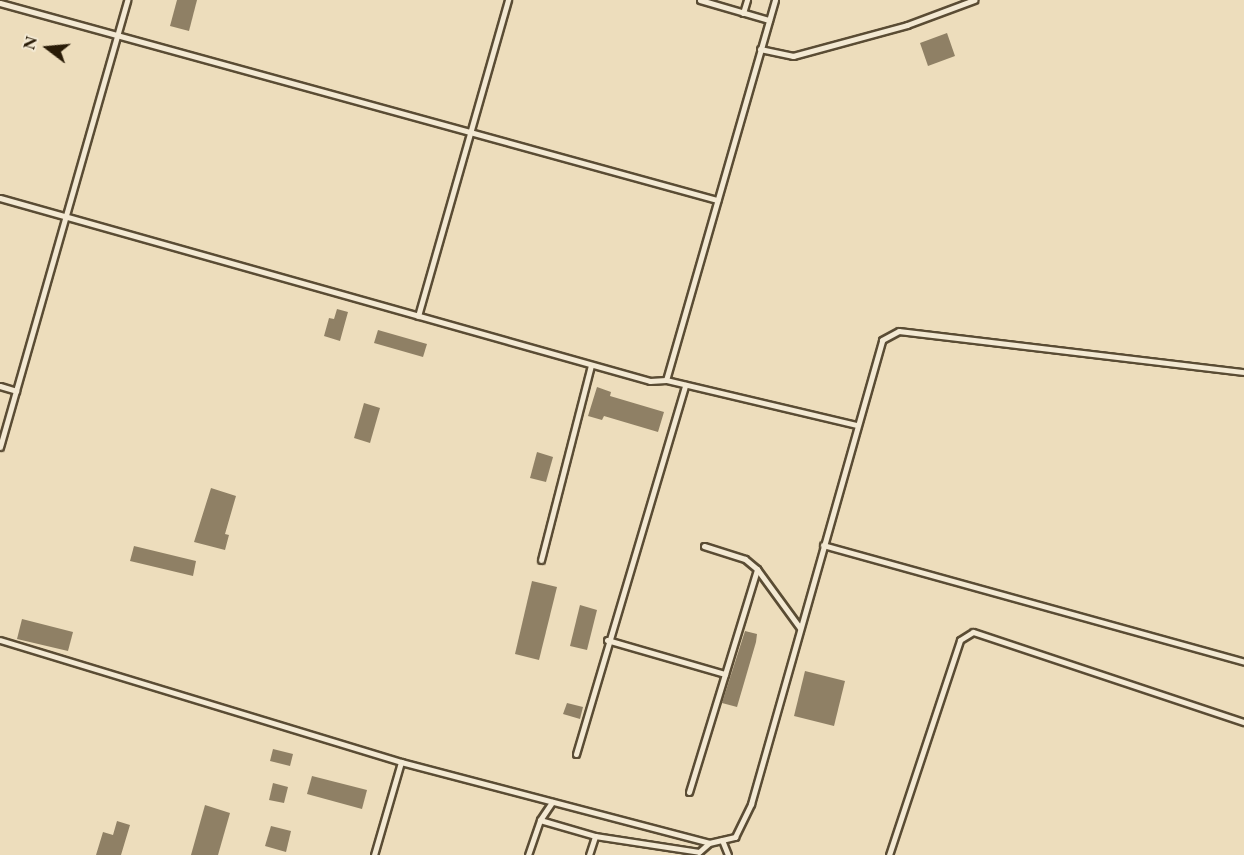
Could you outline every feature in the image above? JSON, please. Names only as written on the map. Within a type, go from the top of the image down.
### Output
[{"type":"lane","points":[[0,447],[127,0]]},
{"type":"lane","points":[[418,316],[508,0]]},
{"type":"lane","points":[[700,0],[769,20]]},
{"type":"lane","points":[[743,13],[747,0]]},
{"type":"lane","points":[[666,380],[775,0]]},
{"type":"lane","points":[[760,50],[793,56],[907,25],[974,0]]},
{"type":"lane","points":[[0,3],[717,200]]},
{"type":"lane","points":[[0,198],[650,381],[666,380],[857,425]]},
{"type":"lane","points":[[0,640],[401,762],[709,843],[735,837],[751,804],[882,340],[899,331],[1244,372]]},
{"type":"lane","points":[[541,560],[591,365]]},
{"type":"lane","points":[[576,754],[607,640],[685,385]]},
{"type":"lane","points":[[0,386],[16,391]]},
{"type":"lane","points":[[823,545],[1244,662]]},
{"type":"lane","points":[[704,546],[745,559],[757,569],[800,628]]},
{"type":"lane","points":[[689,792],[757,569]]},
{"type":"lane","points":[[889,855],[960,640],[973,632],[1244,722]]},
{"type":"lane","points":[[607,640],[725,674]]},
{"type":"lane","points":[[374,855],[401,762]]},
{"type":"lane","points":[[528,855],[540,820],[552,802]]},
{"type":"lane","points":[[540,820],[595,836],[699,852],[709,843]]},
{"type":"lane","points":[[589,855],[595,836]]},
{"type":"lane","points":[[722,840],[728,855]]},
{"type":"building","points":[[177,0],[197,0],[189,31],[170,26]]},
{"type":"building","points":[[947,33],[955,56],[928,66],[920,43]]},
{"type":"building","points":[[337,309],[348,312],[340,341],[324,336],[329,318],[334,319]]},
{"type":"building","points":[[378,330],[427,344],[423,357],[374,343]]},
{"type":"building","points":[[597,387],[611,392],[610,396],[664,412],[658,432],[604,416],[602,420],[588,416]]},
{"type":"building","points":[[364,403],[380,408],[370,443],[354,438]]},
{"type":"building","points":[[537,452],[553,457],[546,482],[530,478]]},
{"type":"building","points":[[211,488],[236,496],[225,534],[229,535],[225,550],[194,542]]},
{"type":"building","points":[[134,546],[196,561],[193,576],[130,561]]},
{"type":"building","points":[[532,581],[557,587],[539,660],[515,654]]},
{"type":"building","points":[[580,605],[597,610],[587,650],[570,646]]},
{"type":"building","points":[[22,619],[73,632],[68,651],[17,639]]},
{"type":"building","points":[[745,631],[757,634],[737,707],[722,703]]},
{"type":"building","points":[[805,671],[845,681],[834,726],[794,716]]},
{"type":"building","points":[[567,703],[583,707],[580,719],[563,714]]},
{"type":"building","points":[[273,749],[293,754],[290,766],[270,761]]},
{"type":"building","points":[[312,776],[367,790],[362,809],[307,794]]},
{"type":"building","points":[[273,783],[288,787],[284,803],[269,800]]},
{"type":"building","points":[[205,805],[230,813],[218,855],[191,855]]},
{"type":"building","points":[[117,821],[130,825],[121,855],[96,855],[103,832],[113,835]]},
{"type":"building","points":[[271,826],[291,831],[286,852],[265,846]]}]
